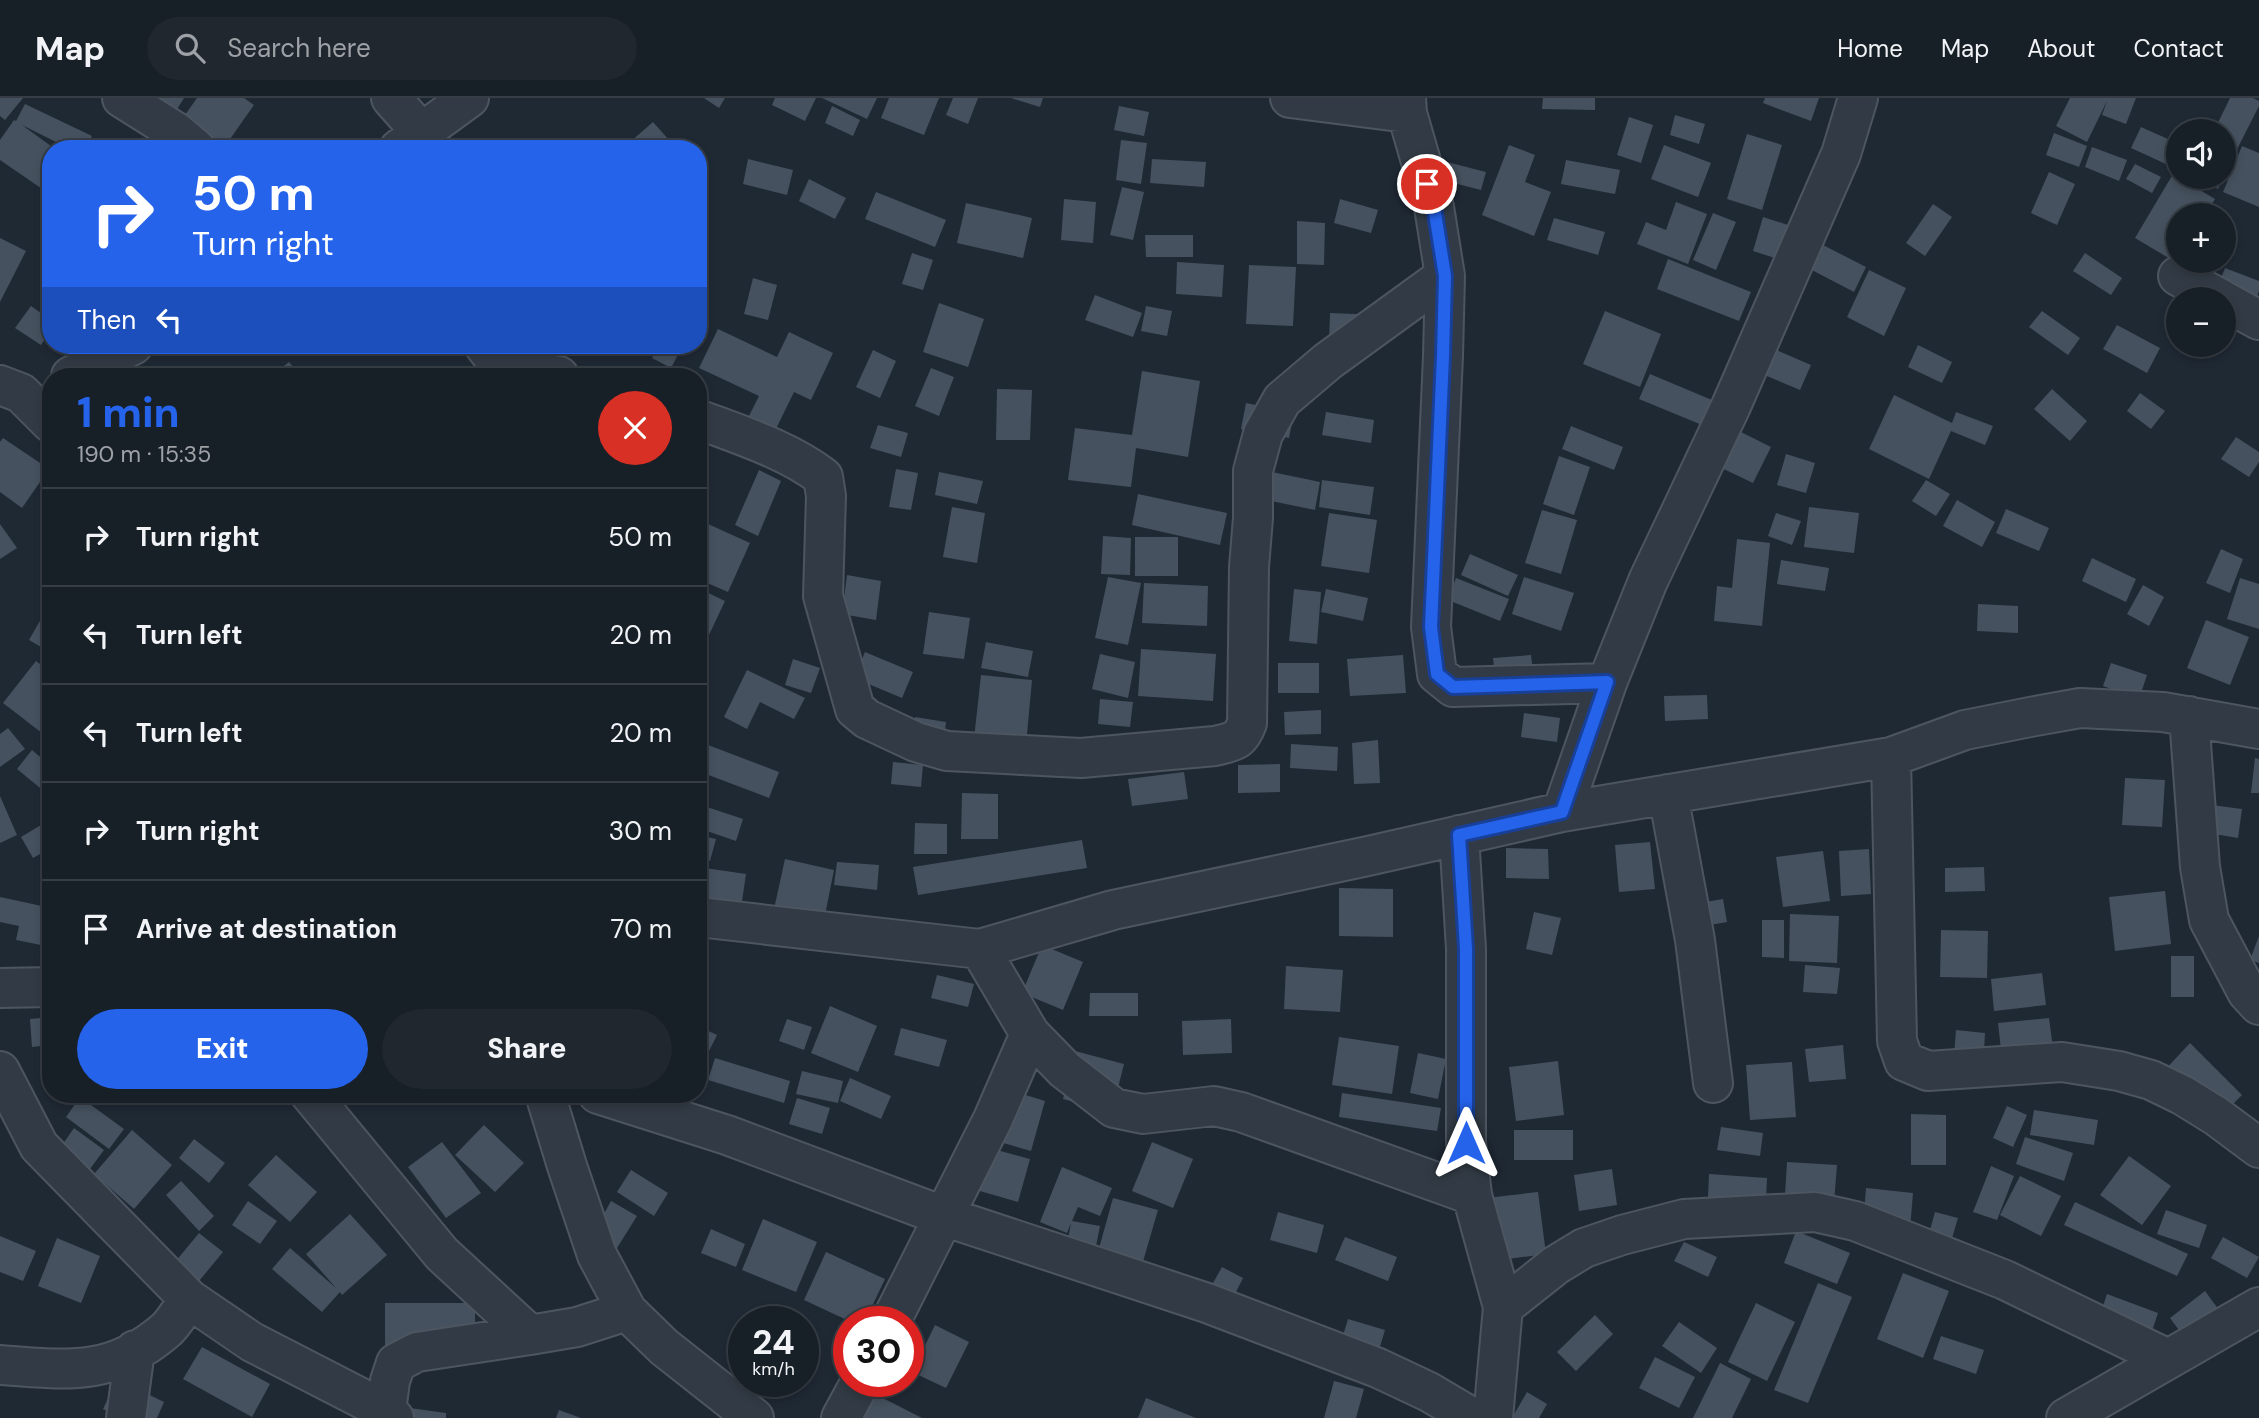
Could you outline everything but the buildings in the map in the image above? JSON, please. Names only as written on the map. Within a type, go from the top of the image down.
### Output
[{"type":"street","points":[[122,98],[185,140]]},
{"type":"street","points":[[391,98],[411,140]]},
{"type":"street","points":[[412,140],[469,98]]},
{"type":"street","points":[[1290,98],[1407,105],[1434,207],[1445,276],[1431,627],[1437,674],[1453,687],[1607,682]]},
{"type":"street","points":[[1562,812],[1607,682],[1648,581],[1731,406],[1836,166],[1858,98]]},
{"type":"street","points":[[707,422],[752,440],[811,468],[823,477],[826,496],[823,596],[855,709],[867,719],[916,742],[947,751],[1081,758],[1215,746],[1236,741],[1243,734],[1247,723],[1253,471],[1263,434],[1282,400],[1328,361],[1445,276]]},
{"type":"street","points":[[2178,276],[2199,287]]},
{"type":"street","points":[[2236,307],[2259,320]]},
{"type":"street","points":[[87,368],[115,354]]},
{"type":"street","points":[[490,362],[520,368]]},
{"type":"street","points":[[18,392],[42,415]]},
{"type":"street","points":[[707,918],[980,949],[1113,910],[1562,812],[1891,757],[1965,730],[2080,708],[2162,712],[2259,729]]},
{"type":"street","points":[[2189,716],[2200,867],[2209,920],[2246,992],[2259,1005]]},
{"type":"street","points":[[1891,757],[1897,1041],[1904,1061],[1928,1071],[2062,1062],[2119,1071],[2151,1080],[2182,1096],[2216,1116],[2259,1148]]},
{"type":"street","points":[[1668,794],[1695,940],[1713,1083]]},
{"type":"street","points":[[1459,835],[1466,949],[1466,1143],[1472,1195],[1503,1307],[1493,1418]]},
{"type":"street","points":[[980,949],[1030,1034],[1065,1070],[1114,1108],[1143,1114],[1214,1106],[1241,1112],[1472,1195]]},
{"type":"street","points":[[0,988],[42,987]]},
{"type":"street","points":[[898,1306],[993,1119],[1030,1034]]},
{"type":"street","points":[[0,1071],[39,1146],[189,1298],[252,1342],[390,1415],[390,1381],[396,1363],[417,1352],[577,1326],[628,1311]]},
{"type":"street","points":[[317,1103],[442,1254],[530,1335]]},
{"type":"street","points":[[548,1103],[597,1255],[628,1311],[664,1348],[754,1418]]},
{"type":"street","points":[[626,1103],[727,1135],[943,1216],[1207,1303],[1378,1368],[1427,1405],[1473,1418]]},
{"type":"street","points":[[1503,1307],[1556,1265],[1584,1248],[1622,1235],[1684,1219],[1815,1212],[1855,1221],[2005,1280],[2168,1359]]},
{"type":"street","points":[[0,1366],[65,1370],[107,1365],[168,1329],[189,1298]]},
{"type":"street","points":[[2066,1418],[2259,1307]]},
{"type":"street","points":[[126,1418],[135,1350]]},
{"type":"street","points":[[841,1418],[852,1397]]},
{"type":"route","points":[[1427,184],[1434,207],[1445,276],[1431,627],[1437,674],[1453,687],[1607,682],[1562,812],[1459,835],[1466,949],[1466,1143]]}]
